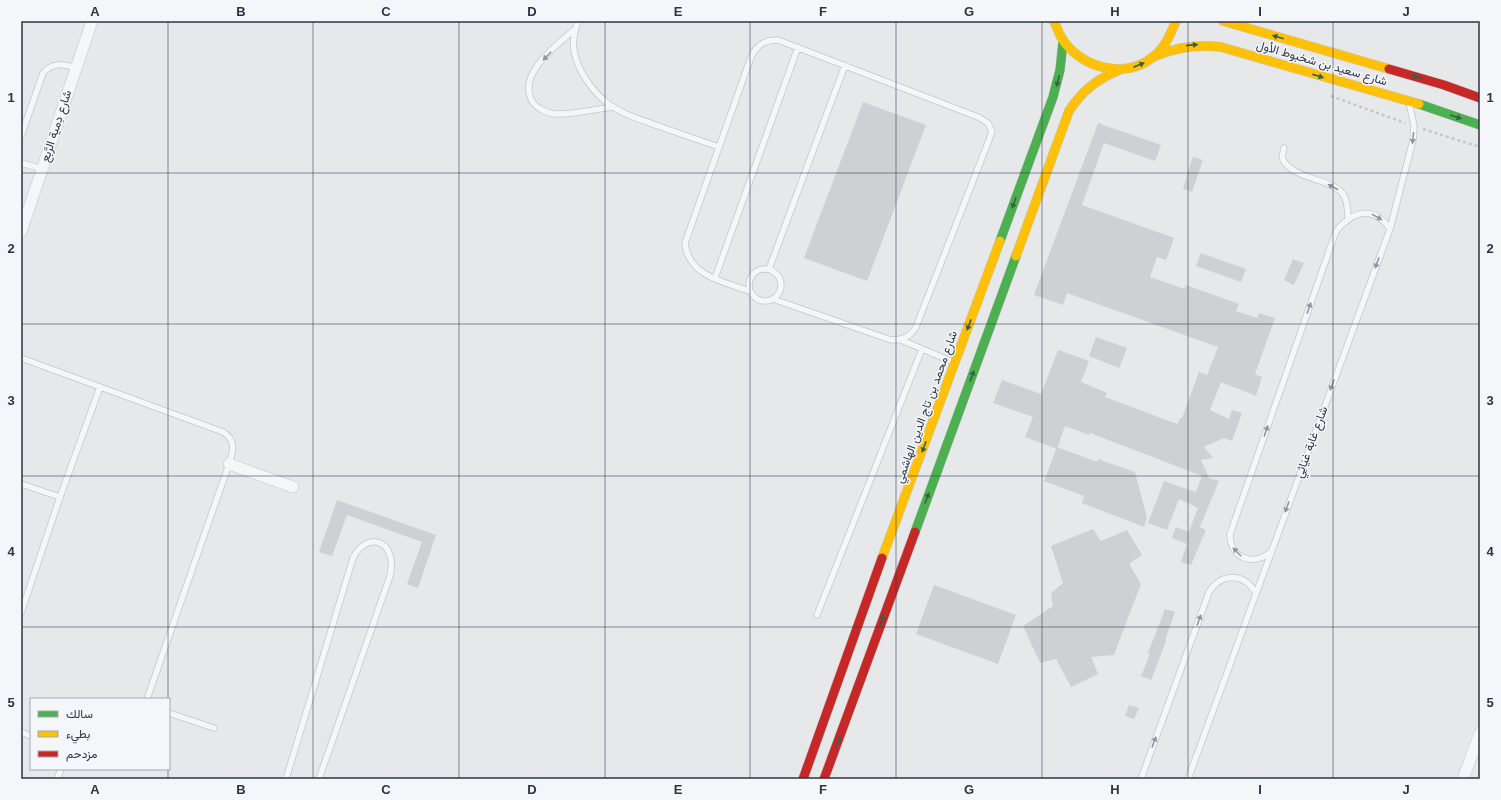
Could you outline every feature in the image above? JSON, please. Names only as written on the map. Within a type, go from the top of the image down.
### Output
[{"type":"street","name":"شارع دِمية الرَّبع","points":[[21,232],[92,21]]},
{"type":"street","points":[[1054,21],[1063,42],[1071,52],[1093,66],[1119,70]]},
{"type":"street","points":[[824,779],[1069,111],[1075,99],[1094,81],[1106,74],[1132,68],[1155,56],[1170,38],[1176,21]]},
{"type":"street","name":"شارع سعيد بن شخبوط الأول","points":[[1223,21],[1444,85],[1480,98]]},
{"type":"street","name":"شارع محمد بن تاج الدين الهاشمي","points":[[802,779],[1053,97],[1060,70],[1063,42]]},
{"type":"street","name":"شارع سعيد بن شخبوط الأول","points":[[1155,56],[1169,50],[1200,44],[1231,49],[1333,80],[1409,100],[1480,125]]},
{"type":"street","points":[[229,464],[293,487]]},
{"type":"street","points":[[1463,779],[1480,733]]},
{"type":"lane","points":[[578,21],[572,38],[573,50],[585,78],[596,93],[613,107],[631,116],[719,147]]},
{"type":"lane","points":[[575,29],[534,69],[528,87],[532,102],[541,110],[555,114],[613,107]]},
{"type":"lane","points":[[901,340],[908,336],[916,327],[992,131],[988,123],[984,120],[798,47],[778,40],[769,40],[762,43],[754,50],[685,243],[688,258],[700,272],[750,291],[757,299],[762,301],[774,299],[880,337],[891,340],[901,340],[955,363]]},
{"type":"lane","points":[[715,278],[798,47]]},
{"type":"lane","points":[[21,136],[43,73],[47,68],[58,64],[76,68]]},
{"type":"lane","points":[[769,269],[845,65]]},
{"type":"lane","name":"شارع غابة غيَاثِي","points":[[1188,779],[1390,229],[1413,140],[1414,126],[1409,100]]},
{"type":"lane","points":[[1284,148],[1282,158],[1286,165],[1298,173],[1330,185],[1342,193],[1347,203],[1348,220]]},
{"type":"lane","points":[[21,163],[42,169]]},
{"type":"lane","points":[[1271,552],[1258,560],[1244,558],[1237,554],[1233,548],[1230,541],[1230,534],[1335,234],[1337,229],[1348,220],[1355,215],[1363,213],[1379,217],[1390,229]]},
{"type":"lane","points":[[750,291],[749,281],[754,272],[764,268],[769,269],[777,273],[782,281],[781,291],[774,299]]},
{"type":"lane","points":[[817,615],[922,349]]},
{"type":"lane","points":[[21,358],[223,432],[228,435],[233,444],[234,448],[229,464],[147,698]]},
{"type":"lane","points":[[21,613],[100,387]]},
{"type":"lane","points":[[21,484],[60,498]]},
{"type":"lane","points":[[286,779],[353,558],[360,548],[366,544],[373,542],[380,543],[386,546],[392,557],[390,576],[319,779]]},
{"type":"lane","points":[[1141,779],[1209,592],[1223,579],[1236,578],[1248,583],[1256,593]]},
{"type":"lane","points":[[170,712],[214,728]]},
{"type":"path","points":[[1327,95],[1414,126],[1480,147]]},
{"type":"building","points":[[863,102],[926,125],[867,281],[804,258]]},
{"type":"building","points":[[1098,123],[1161,145],[1155,161],[1104,143],[1082,205],[1174,238],[1166,260],[1157,257],[1150,277],[1185,289],[1186,285],[1239,304],[1236,311],[1257,318],[1259,313],[1275,318],[1255,374],[1262,377],[1256,396],[1221,382],[1210,410],[1229,419],[1232,410],[1242,413],[1232,441],[1224,438],[1204,447],[1213,458],[1201,460],[1209,478],[1219,481],[1200,527],[1206,530],[1191,565],[1181,562],[1187,544],[1172,538],[1176,527],[1189,532],[1198,508],[1179,499],[1167,530],[1148,523],[1164,481],[1196,492],[1202,476],[1090,433],[1089,435],[1065,426],[1057,449],[1025,437],[1033,417],[993,403],[1002,380],[1041,394],[1058,350],[1089,361],[1081,382],[1107,393],[1105,397],[1177,424],[1180,418],[1182,418],[1199,372],[1207,375],[1218,347],[1067,293],[1063,305],[1034,295]]},
{"type":"building","points":[[1193,157],[1203,160],[1192,192],[1183,189]]},
{"type":"building","points":[[1201,253],[1246,269],[1241,282],[1196,266]]},
{"type":"building","points":[[1293,259],[1304,263],[1294,285],[1284,280]]},
{"type":"building","points":[[1096,337],[1127,348],[1119,368],[1089,356]]},
{"type":"building","points":[[1057,447],[1097,462],[1098,459],[1135,472],[1147,518],[1144,527],[1082,503],[1084,496],[1044,481]]},
{"type":"building","points":[[337,500],[436,535],[418,588],[407,584],[422,542],[347,515],[332,556],[319,552]]},
{"type":"building","points":[[1093,529],[1101,541],[1127,530],[1142,555],[1129,564],[1141,584],[1114,655],[1091,657],[1098,674],[1071,687],[1056,659],[1040,663],[1023,626],[1053,606],[1051,593],[1063,583],[1051,546]]},
{"type":"building","points":[[934,585],[1016,615],[998,664],[916,634]]},
{"type":"building","points":[[1165,609],[1175,612],[1151,680],[1141,676]]},
{"type":"building","points":[[1129,705],[1139,708],[1134,719],[1125,716]]},
{"type":"traffic: fast","points":[[1000,241],[1053,97],[1060,70],[1063,42]]},
{"type":"traffic: fast","points":[[1419,104],[1480,125]]},
{"type":"traffic: fast","points":[[915,532],[1016,256]]},
{"type":"traffic: slow","points":[[1054,21],[1063,41],[1074,52],[1095,65],[1119,69],[1131,68],[1142,64],[1153,57],[1164,45],[1176,21]]},
{"type":"traffic: slow","points":[[1223,21],[1389,69]]},
{"type":"traffic: slow","points":[[1155,56],[1171,50],[1187,47],[1221,47],[1419,104]]},
{"type":"traffic: slow","points":[[1016,256],[1069,111],[1079,97],[1091,86],[1104,77],[1119,70]]},
{"type":"traffic: slow","points":[[882,558],[1000,241]]},
{"type":"traffic: jam","points":[[1389,69],[1444,85],[1480,98]]},
{"type":"traffic: jam","points":[[824,779],[915,532]]},
{"type":"traffic: jam","points":[[803,779],[882,558]]}]
